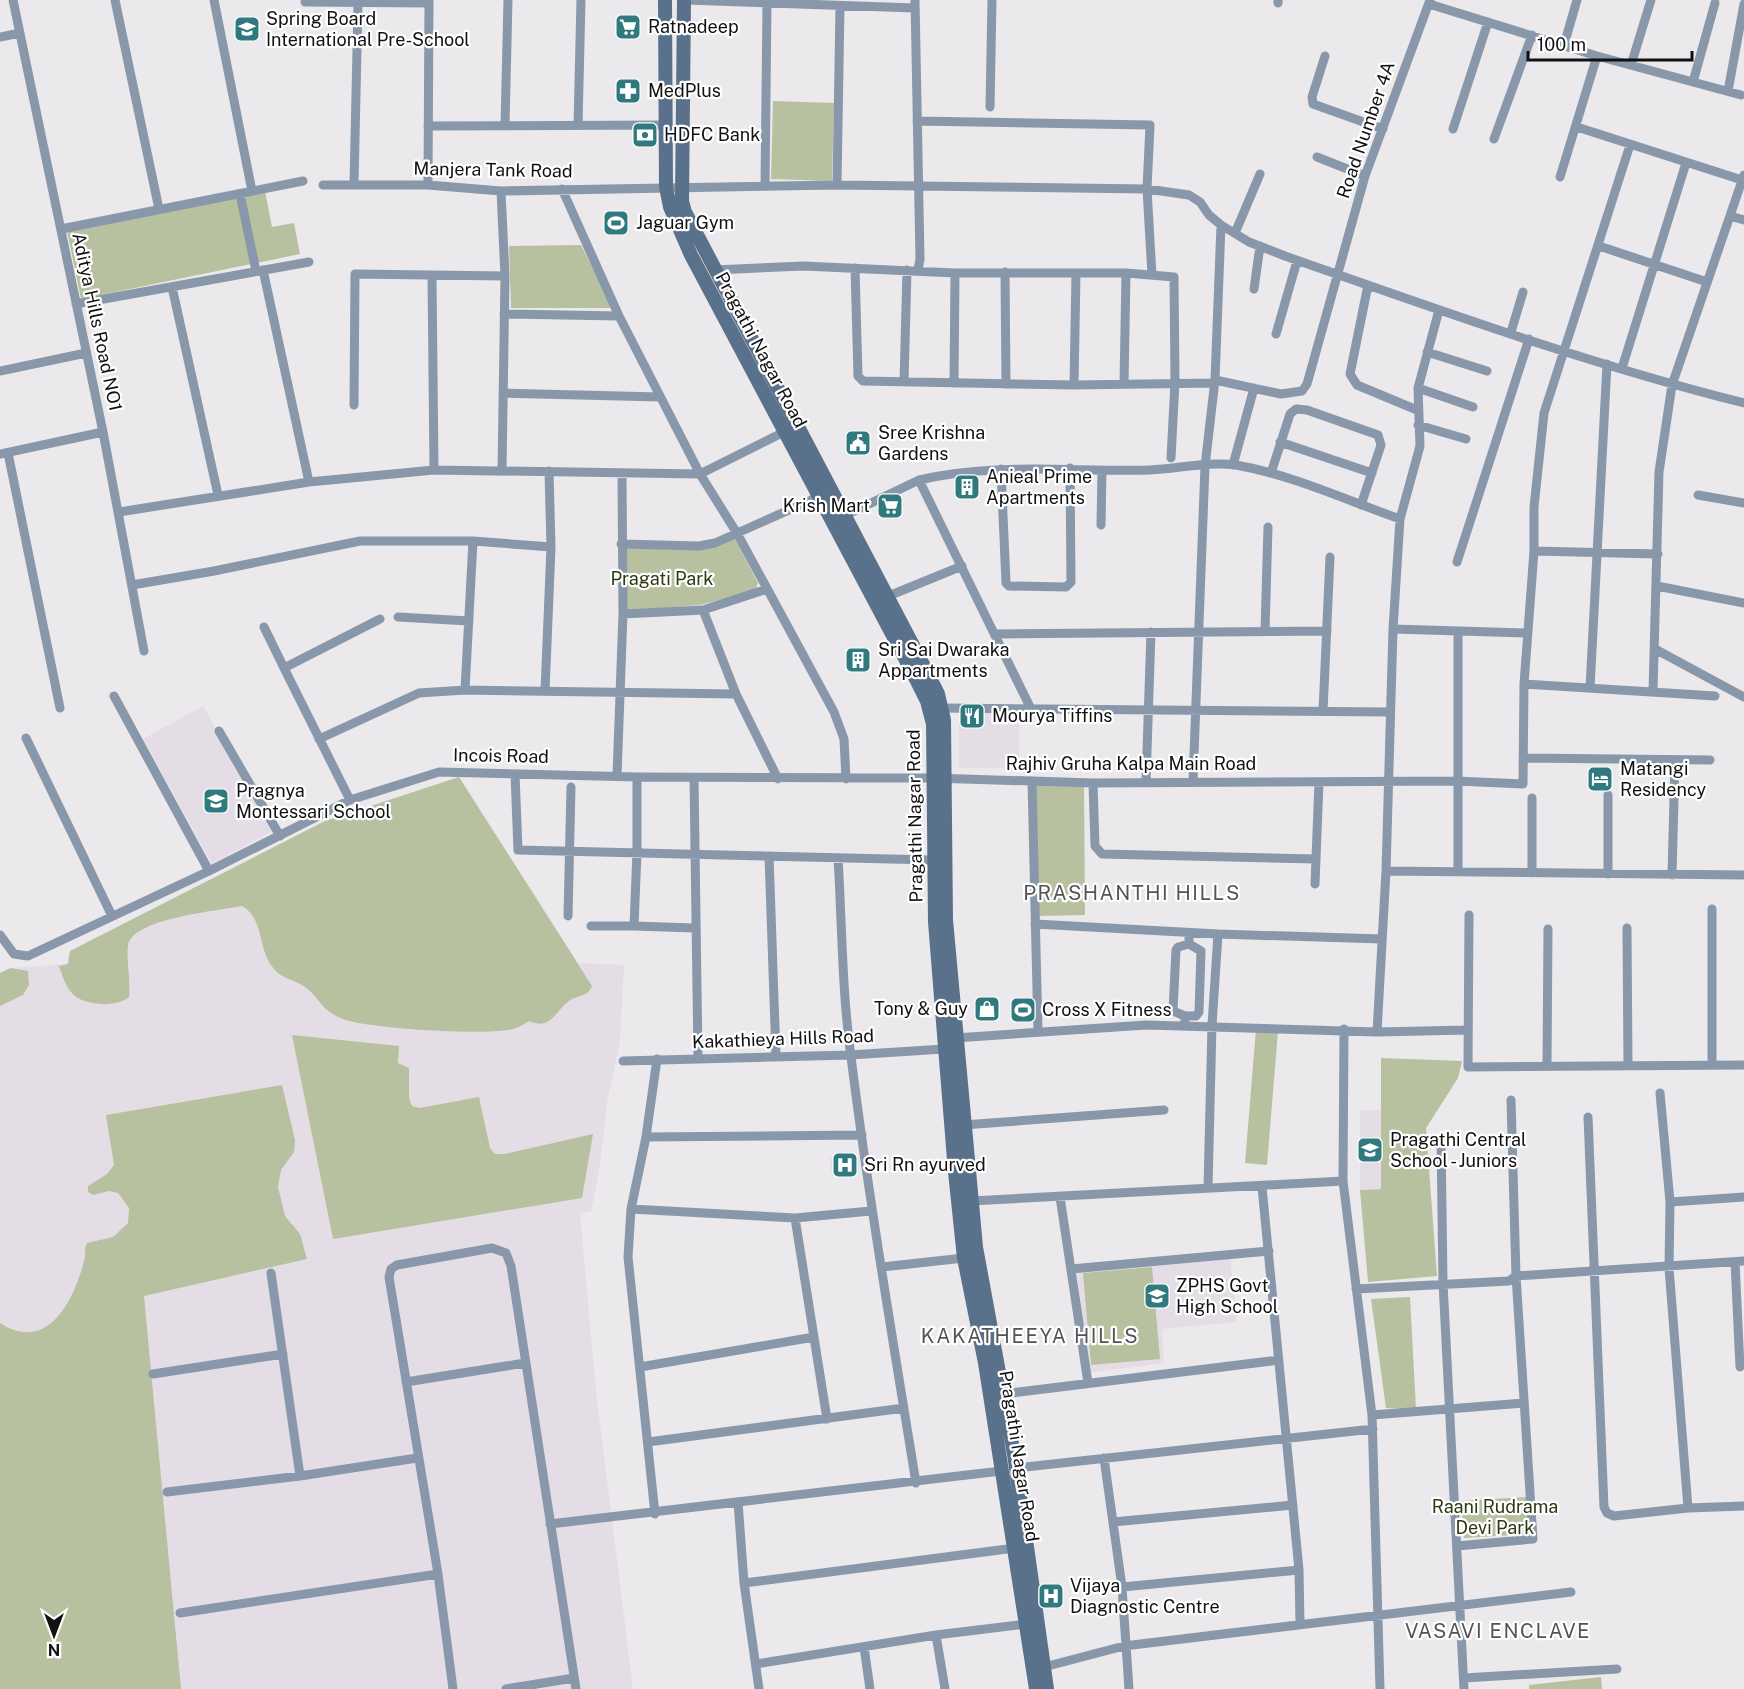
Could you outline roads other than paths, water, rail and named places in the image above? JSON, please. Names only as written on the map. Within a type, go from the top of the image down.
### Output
[{"type":"main road","name":"Pragathi Nagar Road","points":[[666,0],[666,187],[670,207],[691,255],[927,701],[933,724],[955,1038],[976,1247],[1016,1468],[1047,1689]]},
{"type":"main road","name":"Pragathi Nagar Road","points":[[685,0],[682,188],[685,212],[931,680],[942,708],[945,742],[937,779],[933,860],[934,922],[964,1258],[985,1364],[1001,1471],[1016,1548],[1036,1689]]},
{"type":"street","name":"Aditya Hills Road NO1","points":[[13,0],[103,432],[144,651]]},
{"type":"street","points":[[115,0],[159,209]]},
{"type":"street","points":[[213,0],[252,191]]},
{"type":"street","points":[[505,126],[508,0]]},
{"type":"street","points":[[578,125],[581,0]]},
{"type":"street","points":[[685,0],[840,6],[915,4],[920,260],[918,270]]},
{"type":"street","points":[[990,107],[992,0]]},
{"type":"street","points":[[1564,45],[1577,0]]},
{"type":"street","points":[[1631,65],[1651,0]]},
{"type":"street","points":[[306,2],[429,1],[428,185]]},
{"type":"street","points":[[1429,2],[1597,56],[1742,95]]},
{"type":"street","name":"Road Number 4A","points":[[855,268],[858,376],[868,382],[1074,385],[1215,381],[1295,394],[1302,391],[1308,384],[1365,176],[1429,2]]},
{"type":"street","points":[[354,184],[358,3]]},
{"type":"street","points":[[765,186],[767,3]]},
{"type":"street","points":[[1693,82],[1715,3]]},
{"type":"street","points":[[1728,91],[1744,4]]},
{"type":"street","points":[[837,185],[840,6]]},
{"type":"street","points":[[1454,129],[1488,22]]},
{"type":"street","points":[[0,38],[20,33]]},
{"type":"street","points":[[1494,139],[1532,35]]},
{"type":"street","points":[[1325,56],[1312,97],[1313,104],[1383,129]]},
{"type":"street","points":[[1560,177],[1597,56]]},
{"type":"street","points":[[917,122],[1150,125],[1148,189],[1152,275]]},
{"type":"street","points":[[428,126],[666,125]]},
{"type":"street","points":[[1577,127],[1686,163],[1743,178],[1672,385],[1659,472],[1653,691]]},
{"type":"street","points":[[1630,145],[1544,413],[1534,507],[1534,551],[1524,684],[1524,758],[1710,760]]},
{"type":"street","points":[[1317,157],[1365,176]]},
{"type":"street","points":[[1622,368],[1686,163]]},
{"type":"street","points":[[1235,233],[1260,174]]},
{"type":"street","points":[[60,229],[303,181]]},
{"type":"street","name":"Manjera Tank Road","points":[[323,185],[428,185],[501,191],[918,185],[1148,189],[1190,195],[1200,202],[1209,215],[1221,225],[1260,246],[1297,261],[1439,310],[1672,385],[1744,403]]},
{"type":"street","points":[[562,189],[619,316],[700,474],[738,535],[834,712],[844,739],[846,779]]},
{"type":"street","points":[[501,191],[505,276],[502,471]]},
{"type":"street","points":[[240,194],[309,482]]},
{"type":"street","points":[[1730,216],[1744,220]]},
{"type":"street","points":[[1193,781],[1194,711],[1201,632],[1205,466],[1215,381],[1221,225]]},
{"type":"street","points":[[1254,289],[1260,246]]},
{"type":"street","points":[[1599,246],[1707,282]]},
{"type":"street","points":[[1276,334],[1297,261]]},
{"type":"street","points":[[76,304],[309,262]]},
{"type":"street","points":[[714,270],[804,266],[955,273],[1126,273],[1174,277],[1175,382],[1171,458]]},
{"type":"street","points":[[904,382],[907,270]]},
{"type":"street","points":[[1005,272],[1005,384]]},
{"type":"street","points":[[954,383],[955,273]]},
{"type":"street","points":[[1074,385],[1076,273]]},
{"type":"street","points":[[1124,384],[1126,273]]},
{"type":"street","points":[[354,405],[355,274],[505,276]]},
{"type":"street","points":[[432,276],[434,470]]},
{"type":"street","points":[[1368,285],[1350,374],[1357,385],[1417,410]]},
{"type":"street","points":[[172,287],[218,495]]},
{"type":"street","points":[[1511,333],[1523,292]]},
{"type":"street","points":[[1377,1032],[1386,871],[1393,628],[1400,519],[1417,462],[1418,388],[1439,310]]},
{"type":"street","points":[[504,314],[619,316]]},
{"type":"street","points":[[1456,562],[1529,339]]},
{"type":"street","points":[[1427,352],[1486,371]]},
{"type":"street","points":[[0,371],[87,353]]},
{"type":"street","points":[[1590,688],[1606,364]]},
{"type":"street","points":[[1233,465],[1254,388]]},
{"type":"street","points":[[1418,388],[1473,407]]},
{"type":"street","points":[[503,393],[660,397]]},
{"type":"street","points":[[1271,473],[1290,414],[1302,409],[1317,413],[1381,438],[1382,445],[1361,505]]},
{"type":"street","points":[[1418,425],[1466,439]]},
{"type":"street","points":[[60,708],[4,453],[103,432]]},
{"type":"street","points":[[119,512],[309,482],[434,470],[700,474],[784,432]]},
{"type":"street","points":[[1280,442],[1372,473]]},
{"type":"street","points":[[844,516],[919,480],[954,472],[1070,468],[1102,471],[1233,465],[1271,473],[1400,519]]},
{"type":"street","points":[[1001,469],[1006,583],[1009,586],[1066,587],[1071,582],[1070,468]]},
{"type":"street","points":[[545,691],[552,547],[549,471]]},
{"type":"street","points":[[1101,525],[1102,471]]},
{"type":"street","points":[[617,776],[623,614],[622,473]]},
{"type":"street","points":[[919,480],[1031,709]]},
{"type":"street","points":[[1698,495],[1744,503]]},
{"type":"street","points":[[621,544],[699,546],[738,535],[818,497]]},
{"type":"street","points":[[1265,631],[1268,526]]},
{"type":"street","points":[[132,585],[360,541],[473,541],[552,547]]},
{"type":"street","points":[[465,690],[473,541]]},
{"type":"street","points":[[1534,551],[1658,554]]},
{"type":"street","points":[[1323,711],[1330,557]]},
{"type":"street","points":[[886,597],[962,566]]},
{"type":"street","points":[[1657,586],[1744,603]]},
{"type":"street","points":[[623,614],[703,610],[767,590]]},
{"type":"street","points":[[703,610],[736,694],[778,779]]},
{"type":"street","points":[[398,616],[469,621]]},
{"type":"street","points":[[284,668],[380,619]]},
{"type":"street","points":[[264,627],[350,800]]},
{"type":"street","points":[[1393,628],[1528,633]]},
{"type":"street","points":[[996,634],[1326,631]]},
{"type":"street","points":[[1146,781],[1151,632]]},
{"type":"street","points":[[1458,632],[1458,872]]},
{"type":"street","points":[[1655,648],[1744,697]]},
{"type":"street","points":[[1524,684],[1715,696]]},
{"type":"street","points":[[320,739],[419,693],[465,690],[736,694]]},
{"type":"street","points":[[114,696],[209,872]]},
{"type":"street","points":[[942,708],[1390,712]]},
{"type":"street","points":[[219,731],[280,836]]},
{"type":"street","points":[[26,738],[112,916]]},
{"type":"street","name":"Rajhiv Gruha Kalpa Main Road","points":[[937,779],[1093,783],[1457,781],[1523,784],[1524,758]]},
{"type":"street","points":[[1672,875],[1675,760]]},
{"type":"street","name":"Incois Road","points":[[0,935],[14,954],[28,956],[209,872],[350,800],[439,772],[694,778],[937,779]]},
{"type":"street","points":[[515,774],[518,850],[933,860]]},
{"type":"street","points":[[634,926],[638,852],[637,777]]},
{"type":"street","points":[[694,778],[694,928],[698,1058]]},
{"type":"street","points":[[1032,781],[1038,1032]]},
{"type":"street","points":[[1315,884],[1319,782]]},
{"type":"street","points":[[1093,783],[1095,846],[1102,854],[1316,859]]},
{"type":"street","points":[[568,916],[571,850],[570,787]]},
{"type":"street","points":[[1608,795],[1608,874]]},
{"type":"street","points":[[1532,798],[1532,873]]},
{"type":"street","points":[[769,856],[776,1056]]},
{"type":"street","points":[[838,858],[850,1055],[871,1211],[916,1483]]},
{"type":"street","points":[[1386,871],[1744,875]]},
{"type":"street","points":[[1712,909],[1712,1065]]},
{"type":"street","points":[[1469,915],[1468,1067],[1744,1065]]},
{"type":"street","points":[[1035,924],[1189,933],[1382,939]]},
{"type":"street","points":[[591,926],[694,928]]},
{"type":"street","points":[[1627,928],[1629,1066]]},
{"type":"street","points":[[1547,1066],[1548,929]]},
{"type":"street","points":[[1189,933],[1189,944]]},
{"type":"street","points":[[1208,1188],[1212,1025],[1218,934]]},
{"type":"street","points":[[1189,944],[1201,951],[1199,1012],[1196,1016],[1185,1020],[1173,1011],[1175,970],[1178,947],[1189,944]]},
{"type":"street","points":[[955,1038],[1185,1020],[1212,1025],[1377,1032],[1468,1030]]},
{"type":"street","points":[[1344,1029],[1343,1181],[1372,1415],[1380,1689]]},
{"type":"street","name":"Kakathieya Hills Road","points":[[623,1061],[850,1055],[944,1049]]},
{"type":"street","points":[[655,1514],[628,1257],[631,1209],[646,1137],[657,1059]]},
{"type":"street","points":[[1660,1093],[1670,1202],[1669,1268],[1688,1508]]},
{"type":"street","points":[[1457,1546],[1533,1539],[1516,1276],[1511,1100]]},
{"type":"street","points":[[963,1125],[1164,1110]]},
{"type":"street","points":[[1588,1117],[1592,1271],[1604,1507],[1607,1513],[1614,1516],[1688,1508],[1744,1506]]},
{"type":"street","points":[[646,1137],[862,1135]]},
{"type":"street","points":[[1441,1138],[1448,1409],[1464,1689]]},
{"type":"street","points":[[971,1201],[1343,1181]]},
{"type":"street","points":[[1262,1187],[1299,1570],[1300,1624]]},
{"type":"street","points":[[1060,1197],[1088,1383]]},
{"type":"street","points":[[1670,1202],[1744,1197]]},
{"type":"street","points":[[631,1209],[795,1218],[871,1211]]},
{"type":"street","points":[[795,1218],[827,1419]]},
{"type":"street","points":[[453,1689],[438,1574],[417,1458],[390,1280],[391,1269],[397,1264],[492,1248],[499,1249],[509,1258],[576,1689]]},
{"type":"street","points":[[1071,1269],[1269,1251]]},
{"type":"street","points":[[882,1267],[964,1258]]},
{"type":"street","points":[[1356,1289],[1509,1281],[1516,1276],[1669,1268],[1739,1261],[1740,1366]]},
{"type":"street","points":[[271,1273],[300,1476]]},
{"type":"street","points":[[640,1367],[814,1336]]},
{"type":"street","points":[[153,1374],[283,1354]]},
{"type":"street","points":[[1003,1394],[1279,1360]]},
{"type":"street","points":[[406,1382],[525,1363]]},
{"type":"street","points":[[1372,1415],[1524,1403]]},
{"type":"street","points":[[648,1442],[904,1408]]},
{"type":"street","points":[[1016,1468],[1372,1429]]},
{"type":"street","points":[[167,1492],[300,1476],[417,1458]]},
{"type":"street","points":[[1104,1458],[1122,1587],[1124,1646],[1130,1689]]},
{"type":"street","points":[[550,1524],[655,1514],[1001,1471]]},
{"type":"street","points":[[738,1502],[744,1583],[759,1689]]},
{"type":"street","points":[[1113,1522],[1293,1505]]},
{"type":"street","points":[[744,1583],[1016,1548]]},
{"type":"street","points":[[1122,1587],[1299,1570]]},
{"type":"street","points":[[180,1613],[438,1574]]},
{"type":"street","points":[[1044,1667],[1124,1646],[1571,1592]]},
{"type":"street","points":[[756,1664],[936,1635],[1027,1624]]},
{"type":"street","points":[[936,1635],[945,1689]]},
{"type":"street","points":[[864,1647],[870,1689]]},
{"type":"street","points":[[1464,1678],[1617,1670]]},
{"type":"street","points":[[506,1689],[574,1678]]},
{"type":"place","name":"Ratnadeep","points":[[628,27]]},
{"type":"place","name":"Spring Board International Pre-School","points":[[247,29]]},
{"type":"place","name":"MedPlus","points":[[628,91]]},
{"type":"place","name":"HDFC Bank","points":[[645,135]]},
{"type":"place","name":"Jaguar Gym","points":[[616,223]]},
{"type":"place","name":"Sree Krishna Gardens","points":[[858,443]]},
{"type":"place","name":"Anieal Prime Apartments","points":[[967,487]]},
{"type":"place","name":"Krish Mart","points":[[890,506]]},
{"type":"place","name":"Sri Sai Dwaraka Appartments","points":[[858,660]]},
{"type":"place","name":"Mourya Tiffins","points":[[972,716]]},
{"type":"place","name":"Matangi Residency","points":[[1600,779]]},
{"type":"place","name":"Pragnya Montessari School","points":[[216,801]]},
{"type":"place","name":"Tony & Guy","points":[[987,1009]]},
{"type":"place","name":"Cross X Fitness","points":[[1023,1010]]},
{"type":"place","name":"Pragathi Central School - Juniors","points":[[1370,1150]]},
{"type":"place","name":"Sri Rn ayurved","points":[[845,1165]]},
{"type":"place","name":"ZPHS Govt High School","points":[[1157,1296]]},
{"type":"place","name":"Vijaya Diagnostic Centre","points":[[1051,1596]]},
{"type":"district","name":"PRASHANTHI HILLS","points":[[1132,893]]},
{"type":"district","name":"KAKATHEEYA HILLS","points":[[1030,1336]]},
{"type":"district","name":"VASAVI ENCLAVE","points":[[1498,1631]]},
{"type":"park label","name":"Pragati Park","points":[[662,579]]},
{"type":"park label","name":"Raani Rudrama Devi Park","points":[[1495,1517]]}]
